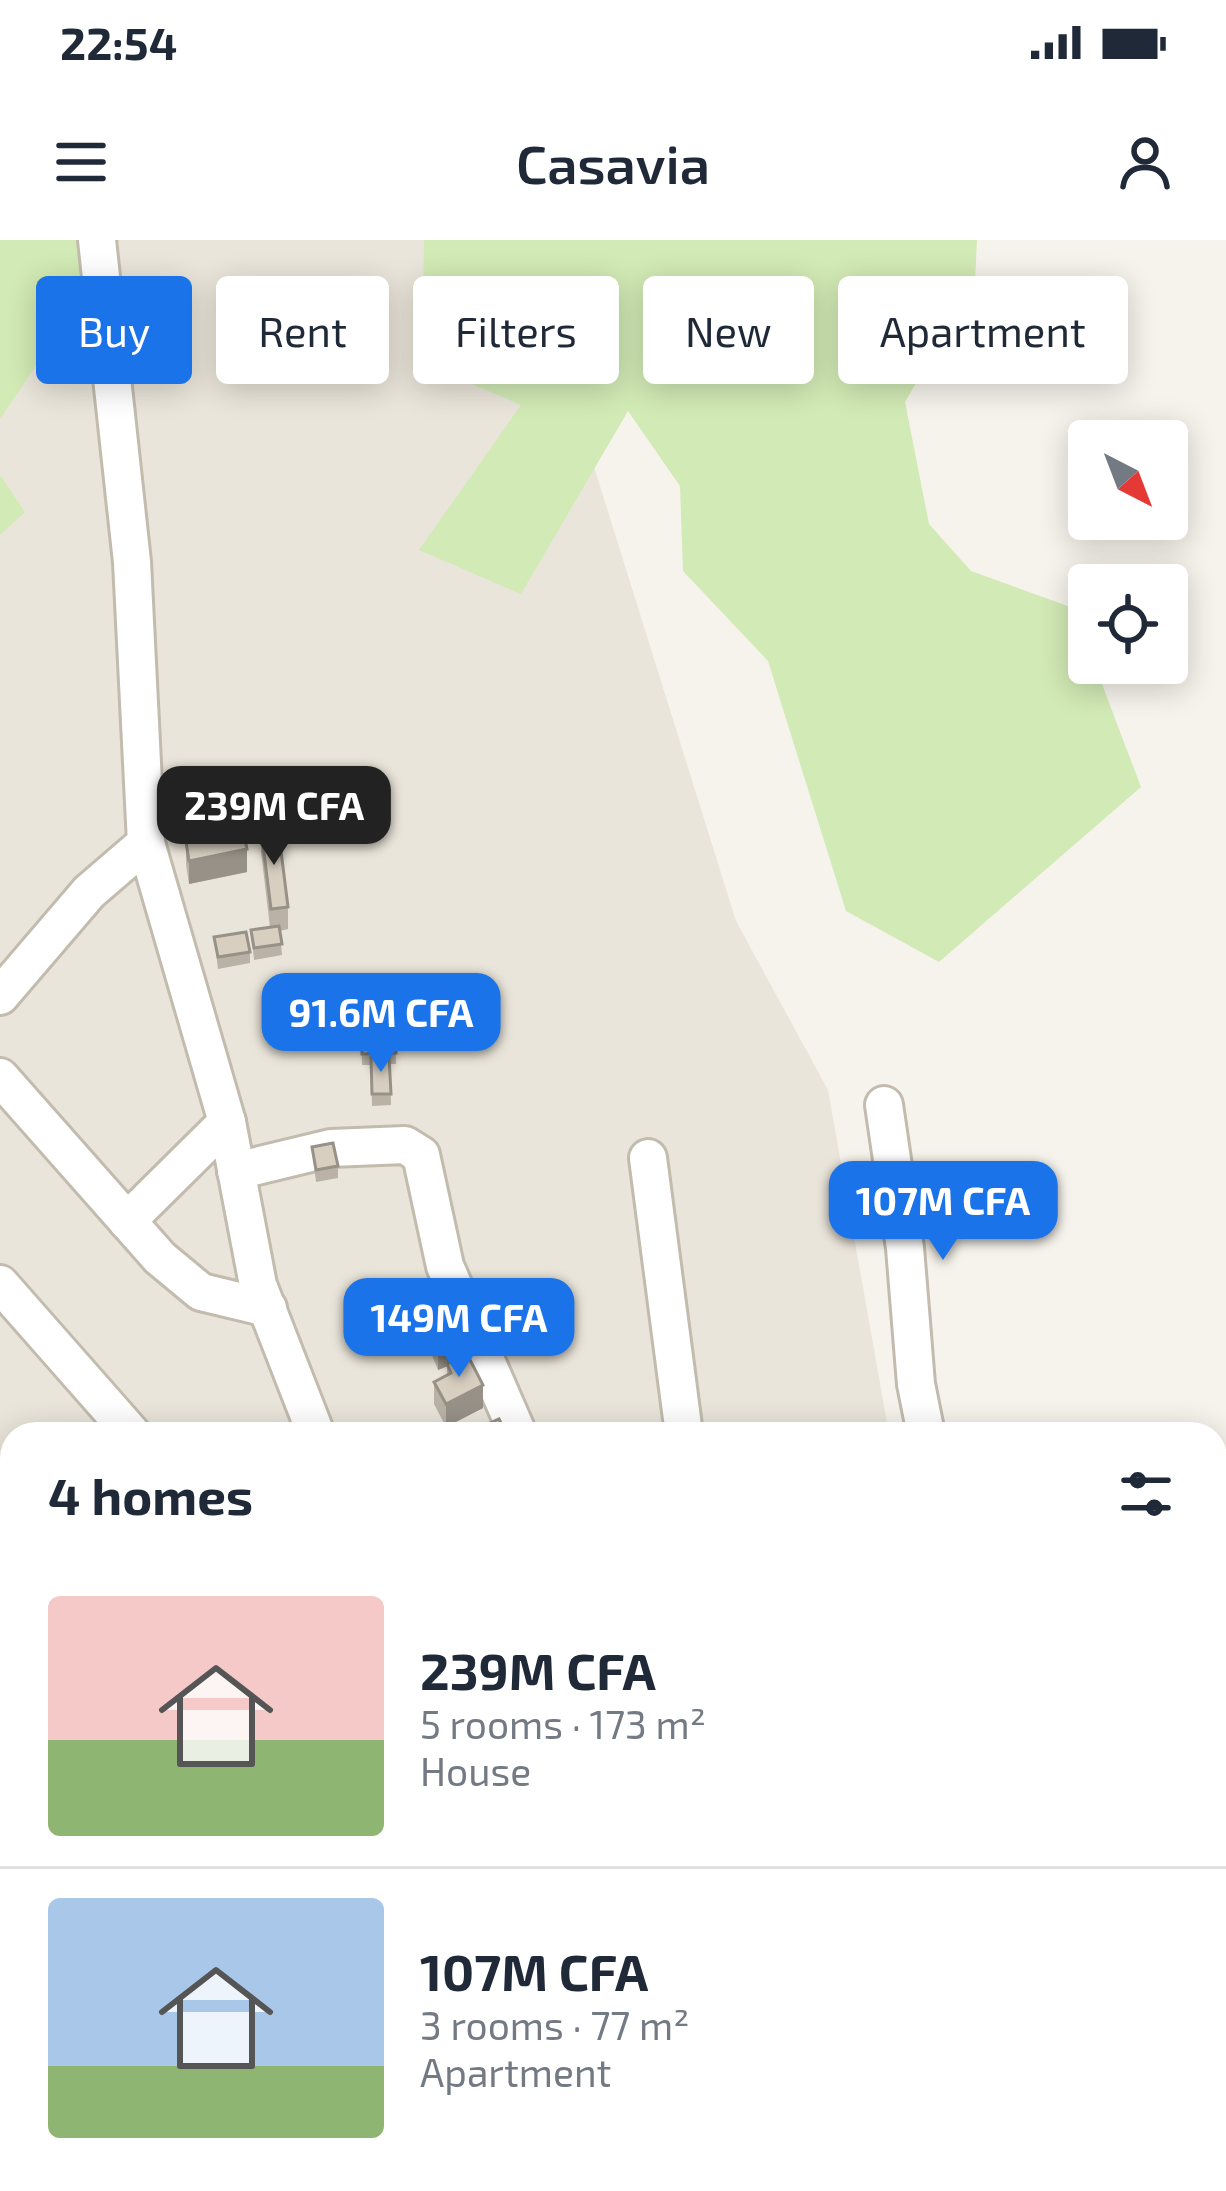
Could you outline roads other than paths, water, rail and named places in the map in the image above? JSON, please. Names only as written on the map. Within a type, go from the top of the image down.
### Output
[{"type":"street","points":[[97,240],[132,562],[146,843],[226,1122],[258,1285],[311,1422]]},
{"type":"street","points":[[0,996],[89,892],[146,843]]},
{"type":"street","points":[[0,1077],[160,1258],[201,1292],[268,1308]]},
{"type":"street","points":[[884,1105],[924,1422]]},
{"type":"street","points":[[127,1221],[226,1122]]},
{"type":"street","points":[[236,1171],[331,1148],[415,1148],[421,1155],[446,1266],[510,1422]]},
{"type":"street","points":[[648,1158],[682,1422]]},
{"type":"street","points":[[0,1284],[121,1422]]}]
